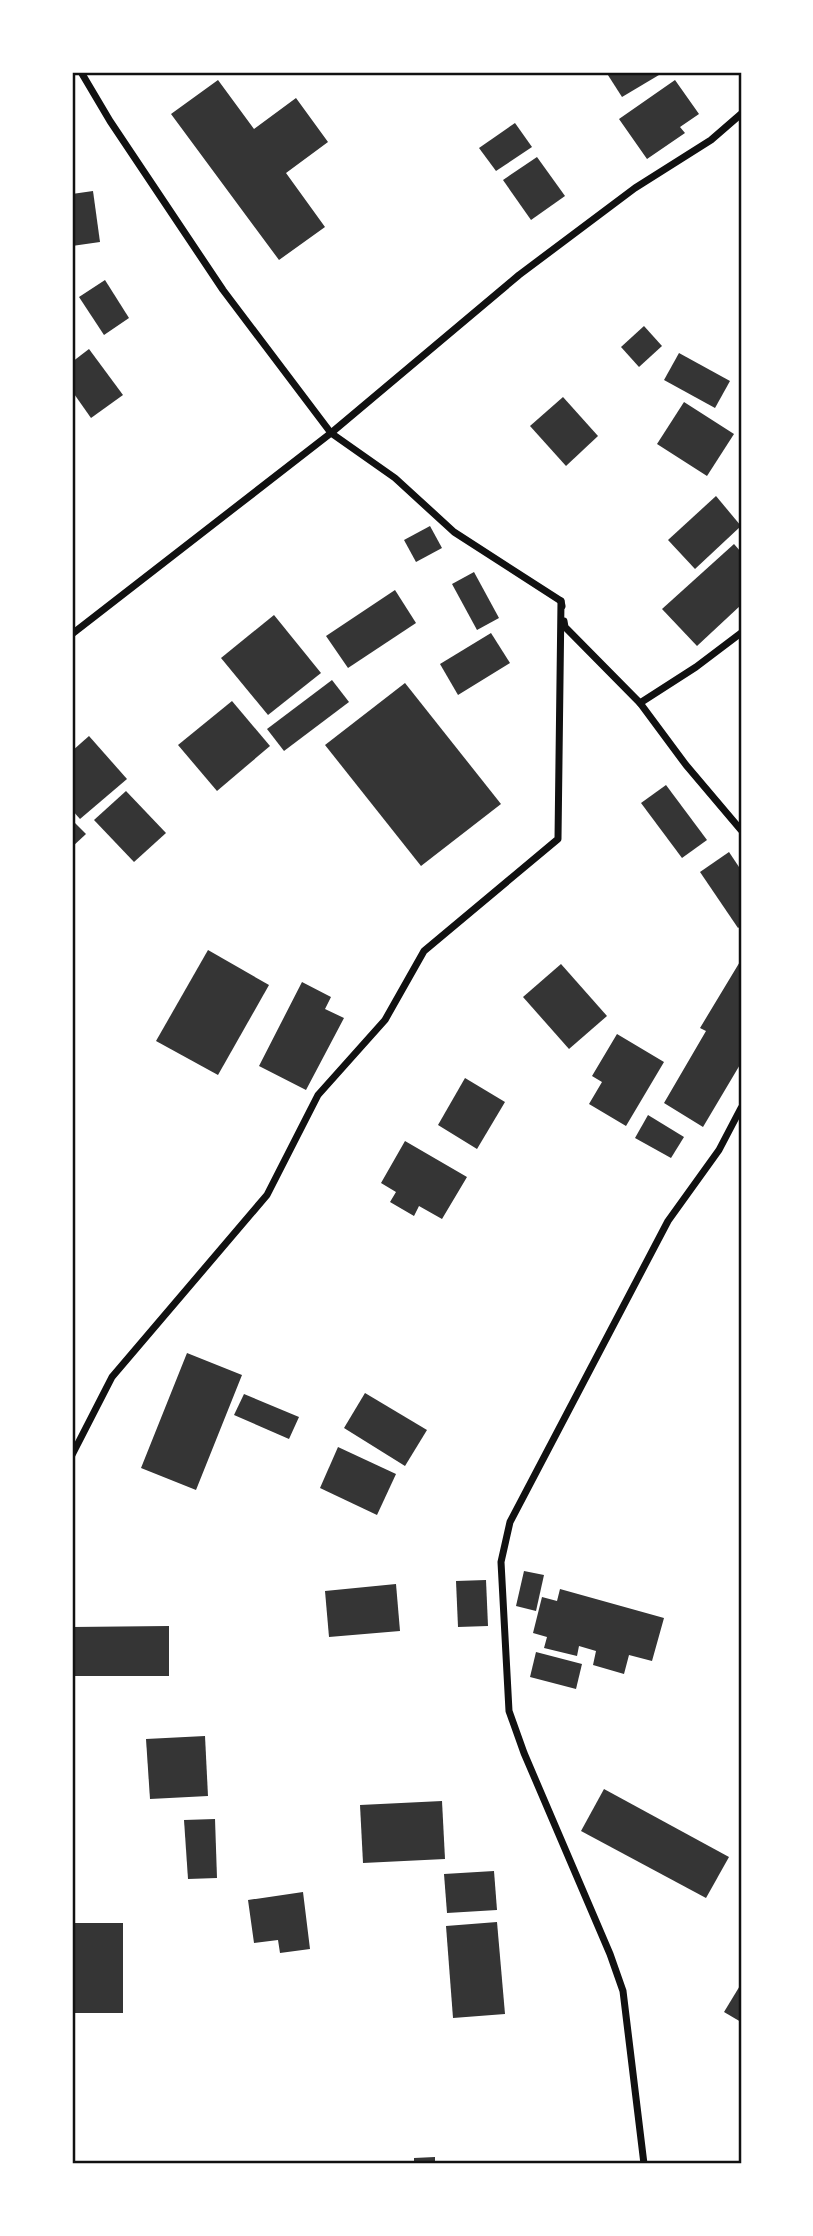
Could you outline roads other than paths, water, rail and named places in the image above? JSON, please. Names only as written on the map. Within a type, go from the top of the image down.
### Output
[{"type":"street","points":[[81,72],[110,121],[223,290],[331,433],[394,478],[454,532],[561,601],[565,627],[640,704],[686,765],[741,830]]},
{"type":"street","points":[[72,634],[331,433],[519,275],[635,188],[711,140],[741,114]]},
{"type":"street","points":[[72,1455],[112,1377],[267,1195],[318,1096],[385,1020],[424,951],[558,839],[561,601]]},
{"type":"street","points":[[640,704],[741,633]]},
{"type":"street","points":[[644,2164],[623,1991],[509,1711],[501,1562],[510,1522],[662,1233],[719,1150],[741,1108]]}]
